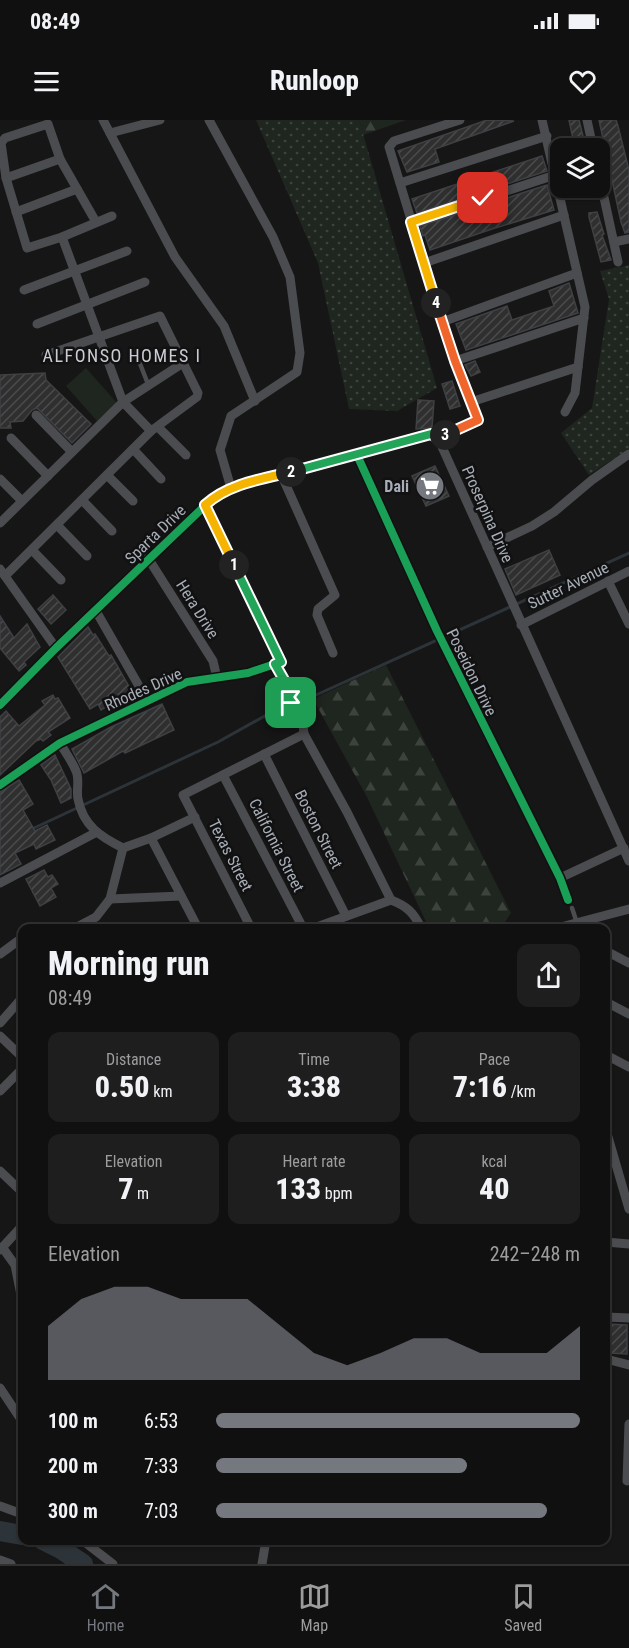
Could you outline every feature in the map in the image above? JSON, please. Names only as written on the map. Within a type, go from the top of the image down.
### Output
[{"type":"street","points":[[103,120],[175,257],[224,326],[255,401]]},
{"type":"street","points":[[111,134],[160,120]]},
{"type":"street","points":[[209,120],[273,237],[290,277],[300,353],[297,372],[231,416],[220,450],[231,488]]},
{"type":"street","points":[[438,438],[478,420],[442,322],[389,147],[394,141],[460,120]]},
{"type":"street","points":[[542,120],[550,151]]},
{"type":"street","points":[[587,120],[591,138]]},
{"type":"street","points":[[96,222],[60,159],[48,124],[2,135],[6,178],[27,248],[62,237],[112,216]]},
{"type":"street","points":[[400,183],[547,136]]},
{"type":"street","points":[[6,178],[60,159]]},
{"type":"street","points":[[411,222],[550,177]]},
{"type":"street","points":[[16,212],[77,189]]},
{"type":"street","points":[[560,198],[585,307],[575,393],[565,412]]},
{"type":"street","points":[[604,198],[618,262]]},
{"type":"street","points":[[424,263],[564,215]]},
{"type":"street","points":[[62,237],[123,402],[186,455]]},
{"type":"street","points":[[614,242],[629,239]]},
{"type":"street","points":[[24,290],[127,251]]},
{"type":"street","points":[[442,322],[577,273]]},
{"type":"street","points":[[37,324],[145,282]]},
{"type":"street","points":[[46,355],[160,316],[198,393],[197,397],[154,429],[32,550],[3,572],[56,648]]},
{"type":"street","points":[[455,361],[584,318]]},
{"type":"street","points":[[0,523],[123,402],[183,363]]},
{"type":"street","points":[[471,402],[578,367]]},
{"type":"street","points":[[36,415],[72,452]]},
{"type":"street","name":"Sparta Drive","points":[[0,704],[148,558],[213,498],[231,488],[431,434],[438,438]]},
{"type":"street","points":[[11,438],[48,476]]},
{"type":"street","name":"Proserpina Drive","points":[[438,438],[519,621],[624,841],[629,861]]},
{"type":"street","points":[[133,449],[161,479]]},
{"type":"street","points":[[487,548],[554,512],[629,454]]},
{"type":"street","name":"Poseidon Drive","points":[[357,455],[437,631],[560,878],[570,904]]},
{"type":"street","points":[[281,474],[335,595],[318,609],[317,615],[333,653]]},
{"type":"street","points":[[107,475],[133,501]]},
{"type":"street","points":[[0,479],[22,501]]},
{"type":"street","points":[[82,500],[112,531]]},
{"type":"street","points":[[205,505],[281,662],[275,664]]},
{"type":"street","points":[[57,525],[87,556]]},
{"type":"street","points":[[32,550],[61,580]]},
{"type":"street","name":"Hera Drive","points":[[148,558],[213,661],[217,678]]},
{"type":"street","name":"Sutter Avenue","points":[[519,621],[629,572]]},
{"type":"street","points":[[608,581],[629,624]]},
{"type":"street","points":[[96,611],[147,700]]},
{"type":"street","name":"Rhodes Drive","points":[[0,784],[60,743],[187,682],[248,673],[275,664]]},
{"type":"street","points":[[293,705],[303,725],[304,734],[347,812],[391,900]]},
{"type":"street","points":[[223,774],[304,734]]},
{"type":"street","points":[[60,743],[77,772],[78,799],[85,816],[95,833],[108,841],[123,848],[151,838],[195,817]]},
{"type":"street","name":"Boston Street","points":[[264,754],[346,916]]},
{"type":"street","name":"Texas Street","points":[[223,774],[183,795],[249,924]]},
{"type":"street","name":"California Street","points":[[223,774],[301,924]]},
{"type":"street","points":[[0,883],[95,833]]},
{"type":"street","points":[[151,838],[196,924]]},
{"type":"street","points":[[560,878],[624,841]]},
{"type":"street","points":[[83,924],[96,918],[110,899],[123,848]]},
{"type":"street","points":[[110,899],[181,896]]},
{"type":"street","points":[[325,924],[391,900],[404,904],[414,914],[419,924]]},
{"type":"street","points":[[574,924],[628,910]]},
{"type":"street","points":[[0,954],[18,941]]},
{"type":"street","points":[[610,953],[629,963]]},
{"type":"street","points":[[0,1023],[18,1003]]},
{"type":"street","points":[[610,1004],[629,1014]]},
{"type":"street","points":[[0,1036],[18,1053]]},
{"type":"street","points":[[610,1057],[629,1067]]},
{"type":"street","points":[[0,1091],[18,1073]]},
{"type":"street","points":[[610,1144],[629,1209]]},
{"type":"street","points":[[1,1173],[18,1188]]},
{"type":"street","points":[[18,1230],[1,1249],[15,1266],[18,1281]]},
{"type":"street","points":[[610,1242],[629,1244]]},
{"type":"street","points":[[610,1317],[629,1318]]},
{"type":"street","points":[[610,1360],[629,1365]]},
{"type":"street","points":[[0,1388],[18,1415]]},
{"type":"street","points":[[627,1481],[629,1424]]},
{"type":"street","points":[[0,1506],[18,1513]]},
{"type":"street","points":[[88,1545],[113,1564]]},
{"type":"street","points":[[262,1564],[265,1545]]},
{"type":"street","points":[[0,1560],[11,1564]]},
{"type":"lane","points":[[135,351],[149,385]]},
{"type":"lane","points":[[570,904],[577,923]]},
{"type":"path","points":[[275,664],[296,701],[293,705]]},
{"type":"green space","points":[[256,120],[359,120],[437,388],[397,411],[349,409],[318,263]]},
{"type":"green space","points":[[359,120],[406,120],[363,135]]},
{"type":"green space","points":[[629,265],[629,449],[589,475],[561,433],[592,408],[609,299],[600,271]]},
{"type":"green space","points":[[86,368],[117,403],[97,421],[66,386]]},
{"type":"green space","points":[[386,665],[511,913],[504,924],[427,924],[367,797],[313,699]]},
{"type":"building","points":[[487,120],[514,121],[435,149],[439,162],[407,172],[398,151]]},
{"type":"building","points":[[569,120],[579,120],[584,138],[573,138]]},
{"type":"building","points":[[599,120],[616,120],[629,170],[629,232],[625,233],[621,222],[610,171],[610,138],[603,138]]},
{"type":"building","points":[[542,156],[547,171],[417,213],[412,199]]},
{"type":"building","points":[[547,185],[554,210],[430,250],[420,226]]},
{"type":"building","points":[[597,212],[611,260],[601,262],[589,217],[589,213]]},
{"type":"building","points":[[569,283],[578,313],[466,350],[456,324],[507,306],[512,320],[554,306],[549,291]]},
{"type":"building","points":[[475,361],[480,372],[471,376],[465,365]]},
{"type":"building","points":[[45,373],[46,380],[91,424],[72,443],[37,408],[32,410],[23,421],[10,422],[11,428],[0,428],[0,375]]},
{"type":"building","points":[[452,381],[460,406],[450,409],[442,384]]},
{"type":"building","points":[[418,400],[434,401],[432,428],[416,429]]},
{"type":"building","points":[[435,466],[449,496],[426,506],[412,476]]},
{"type":"building","points":[[549,550],[560,575],[516,595],[505,569]]},
{"type":"building","points":[[53,595],[66,610],[51,624],[38,609]]},
{"type":"building","points":[[0,616],[14,638],[27,624],[40,647],[24,662],[26,665],[19,671],[0,648]]},
{"type":"building","points":[[88,627],[109,656],[111,655],[135,697],[115,709],[112,703],[101,710],[98,704],[90,709],[58,657]]},
{"type":"building","points":[[53,695],[55,699],[58,698],[70,718],[48,732],[51,735],[43,741],[41,739],[36,741],[0,775],[0,717],[6,711],[19,726],[45,705],[42,701]]},
{"type":"building","points":[[162,704],[174,730],[125,753],[123,751],[84,773],[72,749],[111,727]]},
{"type":"building","points":[[55,755],[71,789],[71,798],[61,803],[51,780],[41,765]]},
{"type":"building","points":[[19,780],[33,804],[23,810],[35,831],[47,825],[55,840],[36,849],[34,844],[15,853],[21,864],[0,875],[0,792]]},
{"type":"building","points":[[44,870],[48,877],[52,875],[58,884],[51,888],[56,897],[40,906],[26,879]]},
{"type":"building","points":[[610,1324],[627,1325],[627,1354],[610,1353]]},
{"type":"waterway","points":[[32,829],[218,742],[270,713],[316,695],[629,553]]},
{"type":"waterway","points":[[0,1531],[18,1534]]},
{"type":"waterway","points":[[53,1545],[83,1564]]},
{"type":"cycle path","points":[[0,705],[56,648],[213,498],[231,488],[431,434],[438,438]]},
{"type":"cycle path","points":[[357,455],[437,631],[560,878],[568,900]]},
{"type":"cycle path","points":[[0,785],[60,743],[187,682],[248,673],[281,662],[205,505]]},
{"type":"place","name":"Dali","points":[[430,486]]},
{"type":"district","name":"ALFONSO HOMES I","points":[[122,356]]},
{"type":"route","points":[[291,703],[296,701],[275,664],[281,662],[205,505],[231,488],[431,434],[438,438],[478,420],[455,361],[411,222],[483,198]]}]
